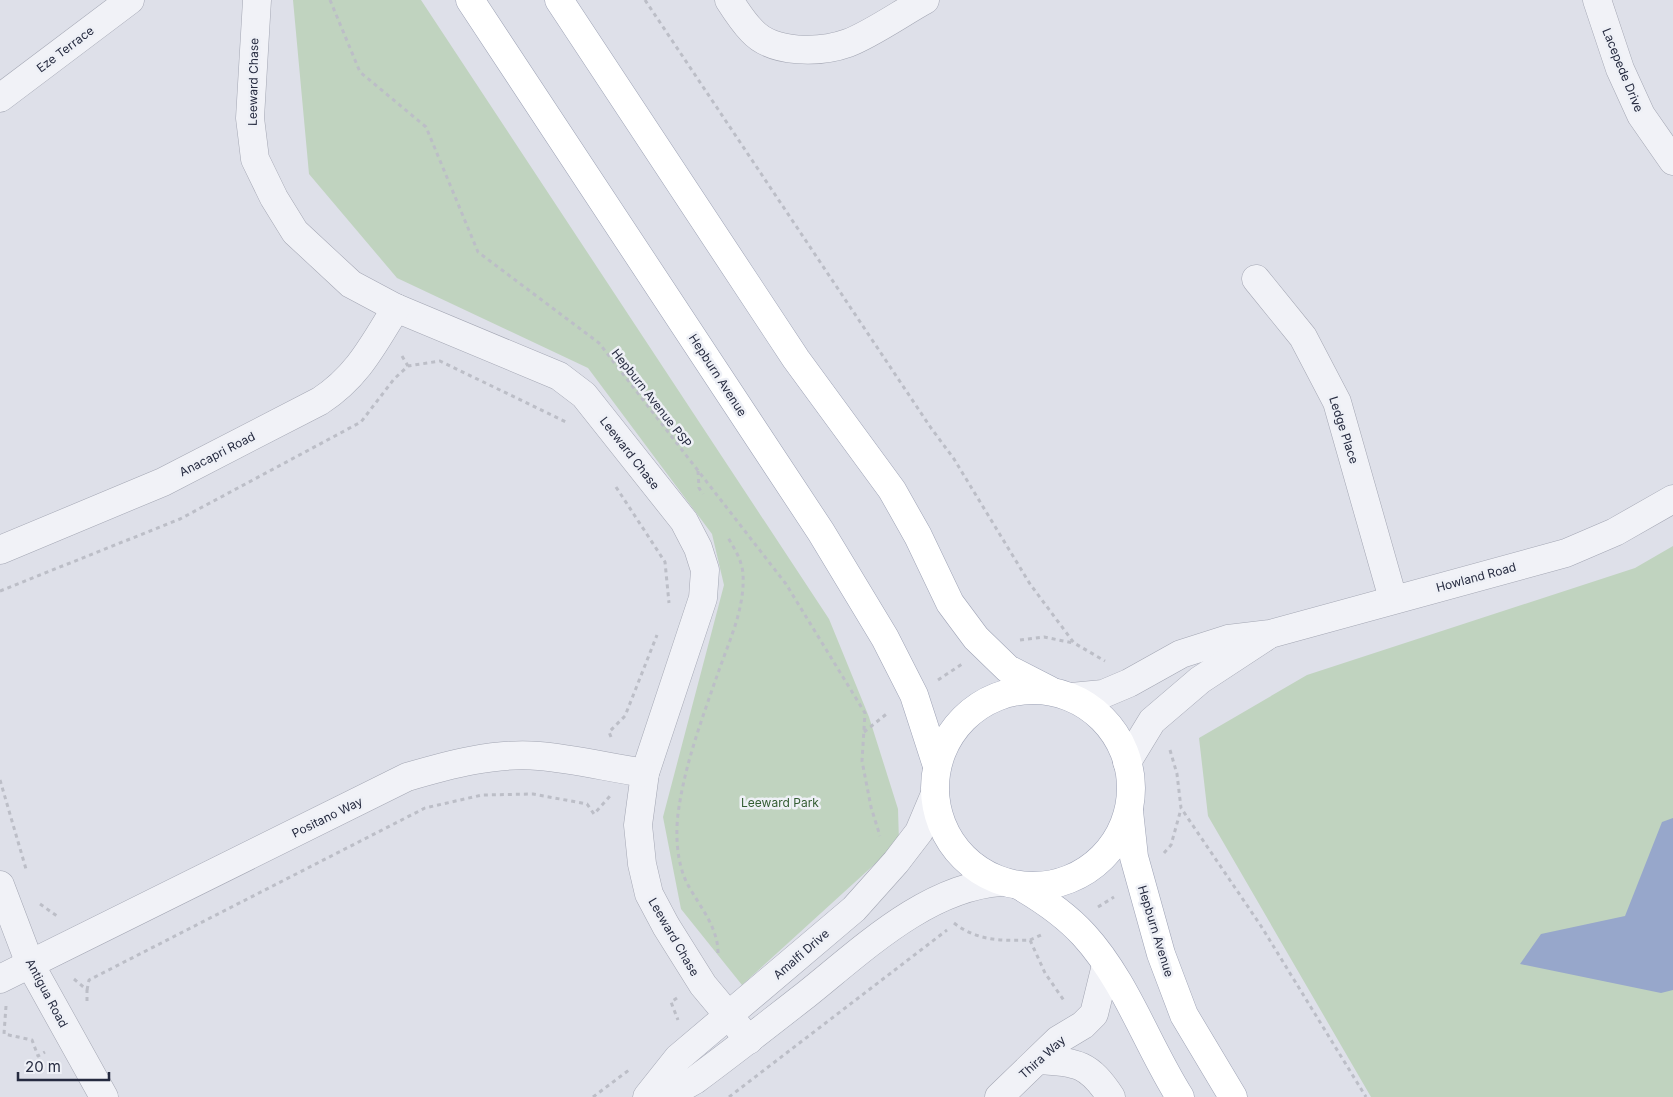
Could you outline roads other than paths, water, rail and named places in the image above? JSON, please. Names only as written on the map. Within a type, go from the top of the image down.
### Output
[{"type":"main road","name":"Hepburn Avenue","points":[[470,0],[821,532],[885,638],[914,695],[937,766]]},
{"type":"main road","points":[[559,0],[796,358],[892,490],[918,536],[950,603],[976,638],[1008,670],[1090,707],[1107,722],[1120,741],[1130,774],[1129,810],[1122,830],[1112,848],[1098,863],[1080,875],[1062,883],[1041,887],[1011,884]]},
{"type":"main road","points":[[1060,694],[1021,690],[1007,692],[987,700],[970,712],[955,728],[944,746],[937,766],[935,794],[940,822],[954,846],[967,861],[983,873],[1011,884],[1049,903],[1085,936],[1123,992],[1159,1064],[1180,1097]]},
{"type":"main road","name":"Hepburn Avenue","points":[[1129,810],[1134,858],[1160,954],[1184,1015],[1233,1097]]},
{"type":"street","name":"Eze Terrace","points":[[0,98],[130,0]]},
{"type":"street","name":"Leeward Chase","points":[[257,0],[250,118],[255,159],[274,198],[295,232],[350,284],[396,308],[559,376],[584,395],[684,521],[691,534],[705,570],[703,598],[646,773],[638,825],[642,864],[649,894],[666,926],[700,980],[749,1040]]},
{"type":"street","points":[[729,0],[752,33],[774,45],[799,49],[825,48],[848,43],[926,0]]},
{"type":"street","name":"Lacepede Drive","points":[[1597,0],[1620,69],[1641,115],[1673,161]]},
{"type":"street","name":"Ledge Place","points":[[1256,279],[1303,337],[1337,402],[1393,599]]},
{"type":"street","name":"Anacapri Road","points":[[0,550],[163,482],[320,401],[340,387],[360,366],[396,308]]},
{"type":"street","name":"Howland Road","points":[[1060,694],[1104,694],[1129,683],[1181,654],[1228,638],[1270,634],[1566,552],[1615,532],[1673,498]]},
{"type":"street","name":"Howland Road","points":[[1127,762],[1152,720],[1200,680],[1270,634]]},
{"type":"street","name":"Positano Way","points":[[0,979],[407,777],[450,765],[493,758],[538,756],[646,773]]},
{"type":"street","name":"Amalfi Drive","points":[[647,1097],[678,1058],[854,909],[896,862],[919,832],[935,794]]},
{"type":"street","points":[[665,1097],[695,1080],[749,1040],[878,937],[932,902],[964,887],[1011,884]]},
{"type":"street","name":"Antigua Road","points":[[0,885],[30,964],[104,1097]]},
{"type":"street","name":"Thira Way","points":[[998,1097],[1040,1060],[1058,1040],[1083,1025],[1094,1014],[1106,965]]},
{"type":"street","points":[[1040,1060],[1071,1062],[1084,1066],[1094,1074],[1111,1097]]},
{"type":"water","points":[[1673,818],[1673,990],[1661,993],[1520,964],[1541,934],[1625,916],[1662,822]]},
{"type":"park label","name":"Leeward Park","points":[[780,802]]}]
